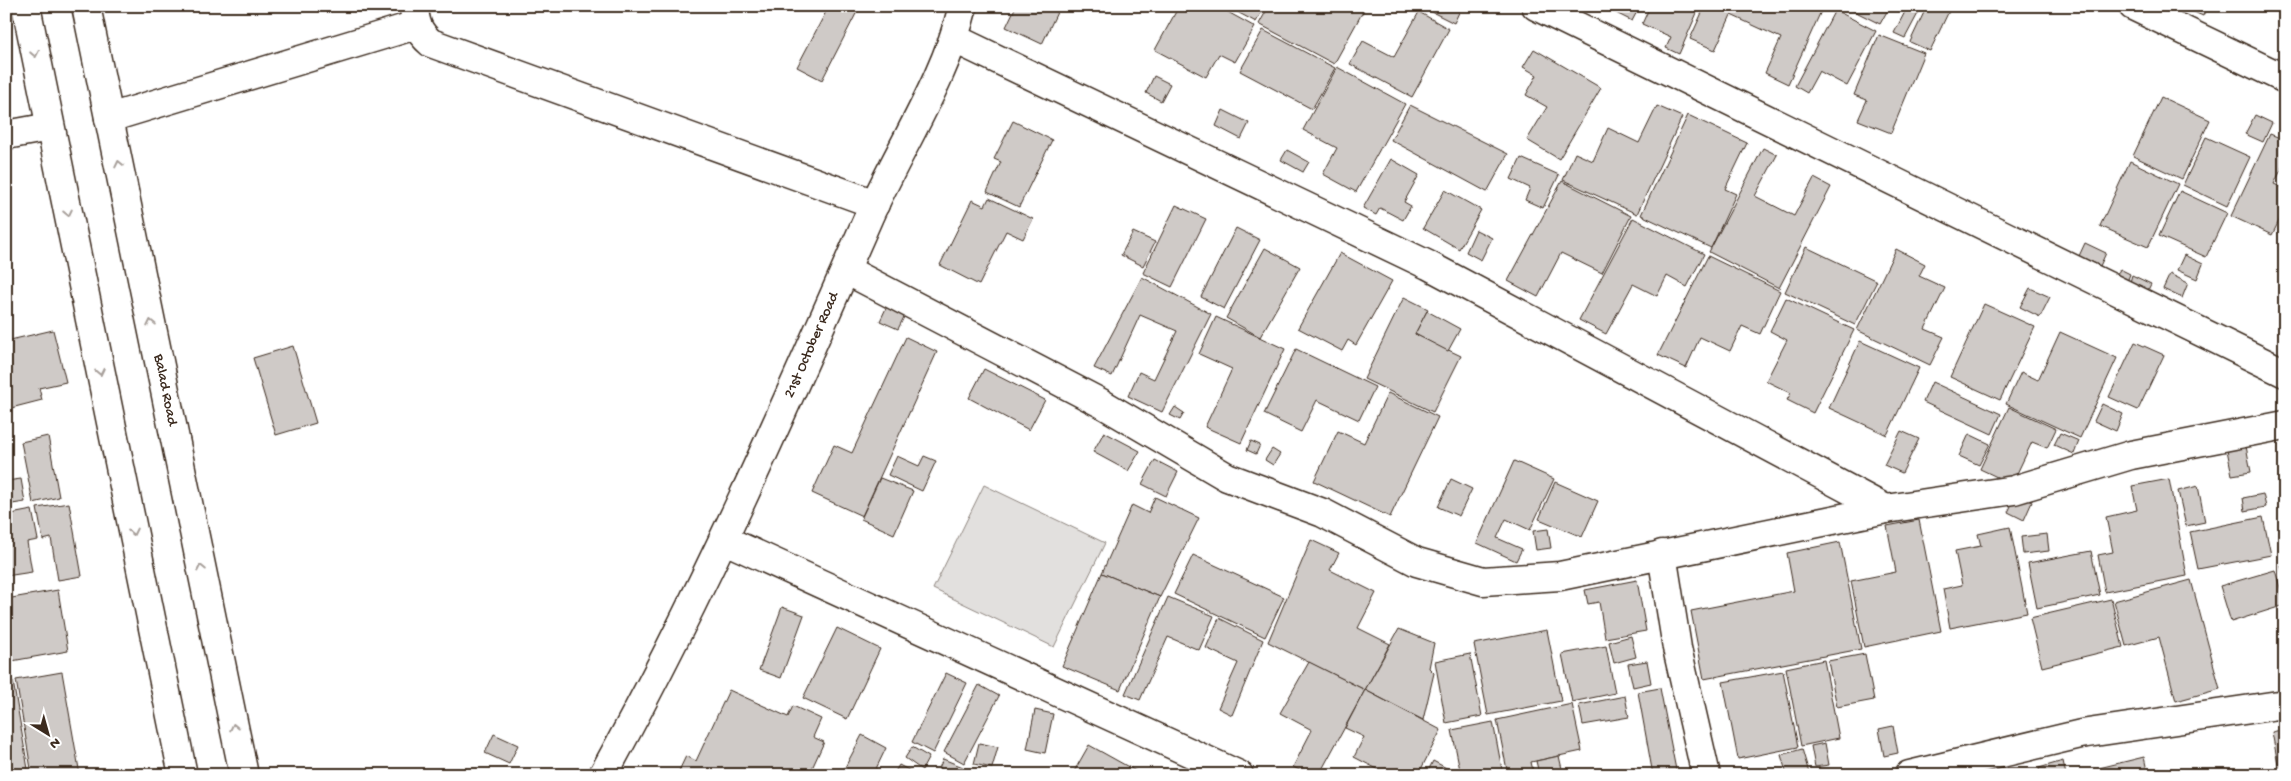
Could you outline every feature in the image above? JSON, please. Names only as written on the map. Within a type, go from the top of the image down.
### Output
[{"type":"main road","points":[[26,6],[182,775]]},
{"type":"main road","name":"Balad Road","points":[[86,6],[244,775]]},
{"type":"main road","name":"21st October Road","points":[[654,684],[725,540],[874,204],[955,39],[963,6]]},
{"type":"main road","points":[[1536,6],[2285,373]]},
{"type":"main road","points":[[2133,6],[2285,79]]},
{"type":"main road","points":[[109,118],[415,16],[422,35],[431,43],[874,204]]},
{"type":"main road","points":[[955,39],[1428,265],[1886,509]]},
{"type":"main road","points":[[6,135],[50,127]]},
{"type":"main road","points":[[846,270],[1101,403],[1227,478],[1323,513],[1417,562],[1483,581],[1560,576],[1886,509],[2014,490],[2131,455],[2285,425]]},
{"type":"main road","points":[[725,540],[1238,775]]},
{"type":"main road","points":[[1662,554],[1677,648],[1706,775]]},
{"type":"main road","points":[[604,775],[654,684]]},
{"type":"main road","points":[[621,775],[654,684]]},
{"type":"main road","points":[[1909,775],[2081,734],[2285,704]]},
{"type":"shaded area","points":[[984,485],[1105,543],[1054,647],[933,589]]},
{"type":"building","points":[[829,6],[860,6],[822,80],[797,67]]},
{"type":"building","points":[[1016,6],[1060,6],[1042,44],[1006,27]]},
{"type":"building","points":[[1179,6],[1217,6],[1255,27],[1235,62],[1219,54],[1206,77],[1155,50]]},
{"type":"building","points":[[1226,6],[1265,6],[1256,22]]},
{"type":"building","points":[[1269,6],[1366,6],[1334,64],[1259,24]]},
{"type":"building","points":[[1420,6],[1462,6],[1454,23]]},
{"type":"building","points":[[1609,6],[1640,6],[1632,21],[1608,9]]},
{"type":"building","points":[[1650,6],[1700,6],[1679,54],[1666,48],[1671,37],[1642,24]]},
{"type":"building","points":[[1705,6],[1815,6],[1822,9],[1788,84],[1765,73],[1781,38],[1731,15],[1715,50],[1690,39]]},
{"type":"building","points":[[1844,6],[1890,6],[1880,24]]},
{"type":"building","points":[[1908,6],[1922,6],[1905,38],[1894,33]]},
{"type":"building","points":[[1927,6],[1940,6],[1949,11],[1930,51],[1910,42]]},
{"type":"building","points":[[2180,6],[2207,6],[2203,16]]},
{"type":"building","points":[[1835,10],[1876,31],[1847,86],[1819,71],[1807,93],[1795,86]]},
{"type":"building","points":[[1419,12],[1449,29],[1412,97],[1350,64],[1363,41],[1394,57]]},
{"type":"building","points":[[1263,30],[1335,68],[1312,109],[1240,71]]},
{"type":"building","points":[[1879,35],[1924,53],[1891,133],[1858,120],[1867,100],[1854,95]]},
{"type":"building","points":[[1534,49],[1601,88],[1559,159],[1527,140],[1547,107],[1526,95],[1537,75],[1523,67]]},
{"type":"building","points":[[1337,67],[1405,104],[1356,192],[1323,174],[1337,148],[1303,130]]},
{"type":"building","points":[[1154,76],[1170,84],[1161,101],[1146,93]]},
{"type":"building","points":[[2161,97],[2210,120],[2182,179],[2133,156]]},
{"type":"building","points":[[1410,105],[1508,154],[1487,192],[1391,140]]},
{"type":"building","points":[[1657,106],[1682,117],[1637,214],[1563,180],[1575,153],[1593,161],[1608,128],[1639,143]]},
{"type":"building","points":[[1223,110],[1249,123],[1241,139],[1216,126]]},
{"type":"building","points":[[1688,115],[1747,143],[1725,189],[1736,194],[1711,248],[1641,215]]},
{"type":"building","points":[[2255,115],[2272,123],[2263,142],[2245,134]]},
{"type":"building","points":[[1013,121],[1052,140],[1019,207],[987,192],[1001,162],[994,159]]},
{"type":"building","points":[[2270,134],[2285,140],[2285,162],[2274,184],[2285,189],[2285,209],[2272,235],[2231,216]]},
{"type":"building","points":[[2206,137],[2250,157],[2227,206],[2183,185]]},
{"type":"building","points":[[1763,148],[1777,155],[1755,196],[1794,216],[1814,178],[1831,187],[1779,288],[1709,252]]},
{"type":"building","points":[[1287,150],[1309,162],[1303,172],[1281,160]]},
{"type":"building","points":[[1521,158],[1559,175],[1543,208],[1525,200],[1530,188],[1511,179]]},
{"type":"building","points":[[1391,159],[1419,175],[1404,202],[1411,206],[1403,220],[1380,208],[1376,215],[1363,208]]},
{"type":"building","points":[[2130,161],[2178,184],[2148,247],[2100,226]]},
{"type":"building","points":[[1562,181],[1631,216],[1602,273],[1561,253],[1538,297],[1508,281]]},
{"type":"building","points":[[1445,190],[1481,210],[1459,249],[1423,228]]},
{"type":"building","points":[[2180,191],[2227,213],[2206,257],[2159,236]]},
{"type":"building","points":[[989,198],[1033,219],[1023,239],[1006,231],[979,285],[940,265],[972,200],[985,206]]},
{"type":"building","points":[[1176,205],[1206,219],[1172,287],[1143,273]]},
{"type":"building","points":[[1633,218],[1704,254],[1687,287],[1667,276],[1657,296],[1633,284],[1606,334],[1579,320]]},
{"type":"building","points":[[1236,228],[1260,240],[1224,309],[1201,297]]},
{"type":"building","points":[[1476,230],[1492,238],[1481,260],[1466,252]]},
{"type":"building","points":[[1133,232],[1155,242],[1143,266],[1121,255]]},
{"type":"building","points":[[2085,243],[2106,253],[2100,266],[2079,256]]},
{"type":"building","points":[[1806,247],[1877,281],[1855,325],[1785,292]]},
{"type":"building","points":[[1265,248],[1300,267],[1260,337],[1226,318]]},
{"type":"building","points":[[1896,249],[1925,264],[1919,276],[1945,288],[1925,329],[1944,337],[1930,365],[1857,330]]},
{"type":"building","points":[[1340,253],[1392,281],[1356,345],[1348,340],[1342,351],[1298,328]]},
{"type":"building","points":[[2184,255],[2203,264],[2197,279],[2177,270]]},
{"type":"building","points":[[1708,256],[1780,291],[1760,334],[1742,326],[1730,351],[1700,337],[1686,368],[1658,355]]},
{"type":"building","points":[[2120,269],[2130,274],[2127,282],[2116,277]]},
{"type":"building","points":[[2170,274],[2188,283],[2182,298],[2163,289]]},
{"type":"building","points":[[2132,275],[2151,284],[2148,290],[2130,282]]},
{"type":"building","points":[[1142,277],[1211,314],[1162,412],[1128,396],[1139,372],[1154,379],[1177,331],[1140,315],[1112,376],[1094,368]]},
{"type":"building","points":[[2030,288],[2050,297],[2040,317],[2020,307]]},
{"type":"building","points":[[1404,297],[1428,309],[1415,334],[1461,356],[1433,412],[1364,379]]},
{"type":"building","points":[[1786,298],[1854,330],[1813,413],[1787,400],[1791,393],[1766,381],[1787,340],[1770,331]]},
{"type":"building","points":[[888,304],[906,313],[898,329],[880,321]]},
{"type":"building","points":[[1984,304],[2035,327],[2000,400],[1950,377]]},
{"type":"building","points":[[1427,311],[1460,329],[1448,351],[1415,334]]},
{"type":"building","points":[[1216,317],[1285,349],[1241,443],[1205,427],[1232,369],[1199,354]]},
{"type":"building","points":[[53,330],[66,382],[39,388],[42,400],[11,408],[6,388],[6,341]]},
{"type":"building","points":[[2060,332],[2117,358],[2080,438],[2006,404],[2021,372],[2038,380]]},
{"type":"building","points":[[906,337],[937,352],[862,516],[812,493],[834,445],[852,453]]},
{"type":"building","points":[[1860,341],[1919,368],[1887,435],[1829,408]]},
{"type":"building","points":[[2135,342],[2164,355],[2138,410],[2109,397]]},
{"type":"building","points":[[293,346],[316,423],[276,435],[253,358]]},
{"type":"building","points":[[1296,349],[1375,387],[1359,420],[1317,400],[1301,432],[1264,414]]},
{"type":"building","points":[[984,369],[1045,400],[1029,430],[969,398]]},
{"type":"building","points":[[1932,382],[2001,414],[1992,434],[1923,402]]},
{"type":"building","points":[[1388,393],[1438,417],[1390,517],[1314,481],[1338,431],[1364,443]]},
{"type":"building","points":[[2102,404],[2123,414],[2116,431],[2094,421]]},
{"type":"building","points":[[1175,407],[1184,413],[1180,420],[1170,415]]},
{"type":"building","points":[[2009,407],[2056,429],[2047,448],[2032,442],[2012,484],[1980,469]]},
{"type":"building","points":[[1901,431],[1919,439],[1902,473],[1884,465]]},
{"type":"building","points":[[1104,432],[1140,451],[1128,471],[1093,452]]},
{"type":"building","points":[[2060,433],[2079,441],[2074,454],[2054,445]]},
{"type":"building","points":[[1969,434],[1990,444],[1979,465],[1959,456]]},
{"type":"building","points":[[48,436],[59,497],[33,503],[21,442]]},
{"type":"building","points":[[1251,441],[1260,445],[1256,454],[1247,450]]},
{"type":"building","points":[[2246,446],[2251,472],[2232,475],[2227,450]]},
{"type":"building","points":[[1272,449],[1280,454],[1273,465],[1265,460]]},
{"type":"building","points":[[897,456],[919,466],[924,456],[936,461],[922,491],[888,475]]},
{"type":"building","points":[[1155,460],[1178,472],[1166,496],[1142,484]]},
{"type":"building","points":[[1514,461],[1554,479],[1530,530],[1506,519],[1497,538],[1522,549],[1516,561],[1477,543]]},
{"type":"building","points":[[880,478],[913,491],[894,534],[861,519]]},
{"type":"building","points":[[21,479],[25,502],[6,505],[6,481]]},
{"type":"building","points":[[1451,479],[1472,489],[1459,516],[1438,507]]},
{"type":"building","points":[[2169,479],[2187,576],[2105,592],[2098,555],[2113,552],[2106,517],[2137,510],[2132,486]]},
{"type":"building","points":[[1555,482],[1598,501],[1582,537],[1539,519]]},
{"type":"building","points":[[2198,486],[2205,522],[2186,526],[2178,491]]},
{"type":"building","points":[[2017,494],[2032,502],[2024,520],[2008,512]]},
{"type":"building","points":[[2263,494],[2266,507],[2245,511],[2243,498]]},
{"type":"building","points":[[1155,497],[1199,518],[1160,597],[1102,573],[1132,505],[1148,513]]},
{"type":"building","points":[[69,503],[82,576],[58,580],[51,538],[43,540],[37,508]]},
{"type":"building","points":[[32,510],[38,540],[27,542],[32,572],[6,576],[6,515]]},
{"type":"building","points":[[2263,517],[2271,555],[2198,569],[2190,532]]},
{"type":"building","points":[[1919,520],[1941,631],[1864,647],[1851,581],[1896,572],[1887,526]]},
{"type":"building","points":[[2010,527],[2027,613],[1950,628],[1943,589],[1962,585],[1955,551],[1981,546],[1978,534]]},
{"type":"building","points":[[1548,529],[1551,548],[1536,550],[1533,531]]},
{"type":"building","points":[[2047,534],[2049,551],[2023,554],[2021,537]]},
{"type":"building","points":[[1311,540],[1339,553],[1330,570],[1376,593],[1358,628],[1390,644],[1365,690],[1268,642]]},
{"type":"building","points":[[1840,542],[1861,649],[1704,679],[1691,611],[1794,591],[1787,553]]},
{"type":"building","points":[[2091,551],[2100,595],[2037,608],[2028,563]]},
{"type":"building","points":[[1193,555],[1284,597],[1265,637],[1174,594]]},
{"type":"building","points":[[2281,565],[2285,565],[2285,585]]},
{"type":"building","points":[[2275,570],[2285,605],[2231,622],[2220,586]]},
{"type":"building","points":[[1102,573],[1160,597],[1120,690],[1062,666]]},
{"type":"building","points":[[1637,580],[1646,631],[1605,638],[1599,602],[1588,604],[1585,590]]},
{"type":"building","points":[[2191,580],[2220,689],[2176,701],[2159,637],[2126,646],[2114,601]]},
{"type":"building","points":[[58,590],[68,651],[6,662],[6,599]]},
{"type":"building","points":[[1168,597],[1214,616],[1199,650],[1168,637],[1140,700],[1125,694]]},
{"type":"building","points":[[2111,599],[2123,647],[2042,667],[2030,618]]},
{"type":"building","points":[[782,607],[804,615],[781,678],[759,670]]},
{"type":"building","points":[[1219,618],[1263,640],[1232,715],[1218,708],[1238,663],[1206,648]]},
{"type":"building","points":[[837,628],[880,649],[847,719],[803,698]]},
{"type":"building","points":[[1399,629],[1434,643],[1429,668],[1434,673],[1423,720],[1365,690]]},
{"type":"building","points":[[1547,630],[1561,701],[1488,715],[1474,644]]},
{"type":"building","points":[[1631,636],[1636,657],[1614,663],[1609,642]]},
{"type":"building","points":[[1606,646],[1615,693],[1572,702],[1562,654]]},
{"type":"building","points":[[1470,654],[1482,716],[1446,723],[1435,661]]},
{"type":"building","points":[[1865,654],[1874,700],[1837,707],[1828,661]]},
{"type":"building","points":[[1824,660],[1839,738],[1801,746],[1786,668]]},
{"type":"building","points":[[1647,661],[1651,683],[1633,687],[1628,664]]},
{"type":"building","points":[[1309,662],[1365,690],[1319,775],[1310,775],[1293,767],[1312,730],[1280,713]]},
{"type":"building","points":[[1783,671],[1798,747],[1738,759],[1723,682]]},
{"type":"building","points":[[62,672],[80,775],[32,775],[16,680]]},
{"type":"building","points":[[946,673],[967,683],[933,753],[912,742]]},
{"type":"building","points":[[13,681],[29,775],[6,775],[6,682]]},
{"type":"building","points":[[979,685],[999,696],[964,763],[944,752]]},
{"type":"building","points":[[1660,688],[1677,775],[1653,775],[1638,692]]},
{"type":"building","points":[[729,690],[788,717],[793,706],[821,719],[813,737],[824,742],[809,775],[677,775],[686,756],[696,761]]},
{"type":"building","points":[[1365,690],[1441,730],[1418,775],[1384,775],[1385,773],[1354,757],[1364,737],[1345,728]]},
{"type":"building","points":[[1625,696],[1629,717],[1583,725],[1579,705]]},
{"type":"building","points":[[1572,704],[1582,751],[1531,762],[1534,775],[1508,775],[1497,720]]},
{"type":"building","points":[[1035,710],[1053,714],[1045,753],[1027,749]]},
{"type":"building","points":[[1493,722],[1503,775],[1461,775],[1452,730]]},
{"type":"building","points":[[1893,726],[1898,753],[1884,756],[1879,729]]},
{"type":"building","points":[[2285,729],[2285,775],[2280,775],[2272,732]]},
{"type":"building","points":[[494,734],[518,745],[509,764],[485,753]]},
{"type":"building","points":[[862,735],[886,748],[873,775],[841,775]]},
{"type":"building","points":[[979,743],[998,747],[992,768],[974,764]]},
{"type":"building","points":[[1825,743],[1829,765],[1815,767],[1811,746]]},
{"type":"building","points":[[1089,745],[1143,775],[1072,775]]},
{"type":"building","points":[[912,747],[929,757],[922,770],[905,758]]},
{"type":"building","points":[[1802,749],[1809,773],[1787,775],[1781,755]]},
{"type":"building","points":[[1559,756],[1562,769],[1539,774],[1536,761]]},
{"type":"building","points":[[2144,757],[2148,775],[2100,775],[2099,768]]},
{"type":"building","points":[[943,759],[963,767],[960,775],[936,775]]},
{"type":"building","points":[[1433,761],[1456,773],[1455,775],[1426,775]]},
{"type":"building","points":[[2063,761],[2066,775],[2040,775],[2039,768]]},
{"type":"building","points":[[899,765],[918,775],[893,775]]}]
